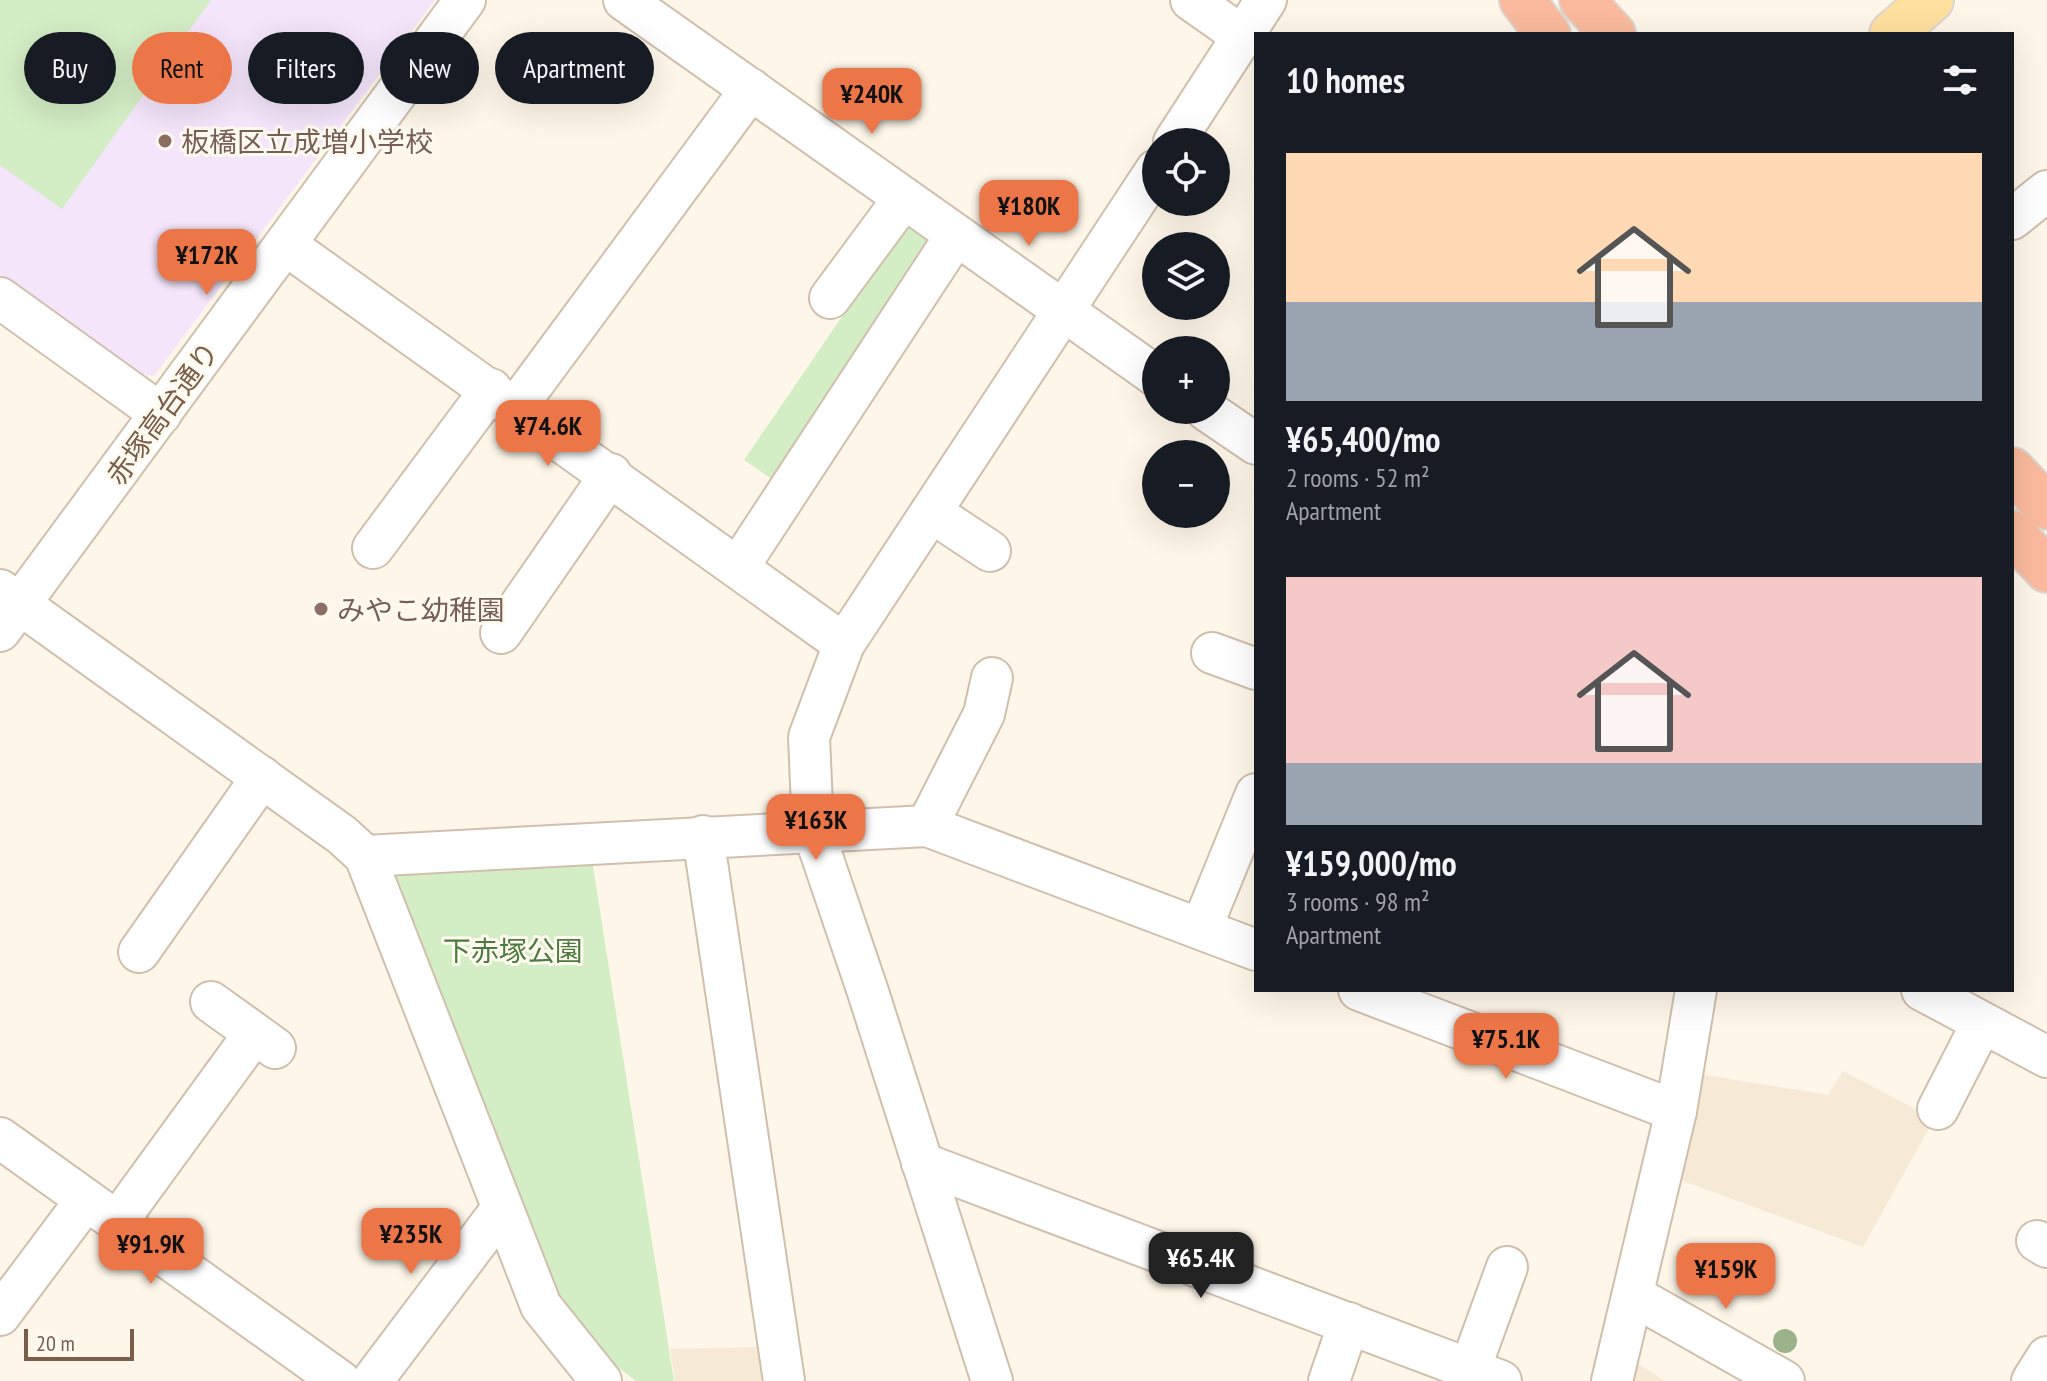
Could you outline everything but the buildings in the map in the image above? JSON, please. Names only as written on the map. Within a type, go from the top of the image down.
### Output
[{"type":"highway","points":[[1522,0],[1546,32]]},
{"type":"highway","points":[[1582,0],[1611,32]]},
{"type":"highway","points":[[2014,472],[2047,507]]},
{"type":"highway","points":[[2014,535],[2047,570]]},
{"type":"main road","points":[[1894,32],[1931,0]]},
{"type":"street","name":"赤塚高台通り","points":[[7,609],[161,414],[465,0]]},
{"type":"street","points":[[624,0],[1142,366]]},
{"type":"street","points":[[1191,0],[1242,36]]},
{"type":"street","points":[[1183,128],[1266,0]]},
{"type":"street","points":[[373,548],[504,398],[751,89]]},
{"type":"street","points":[[2014,217],[2047,191]]},
{"type":"street","points":[[992,1381],[813,830],[809,737],[844,644],[1142,192]]},
{"type":"street","points":[[830,298],[904,198]]},
{"type":"street","points":[[739,566],[956,235]]},
{"type":"street","points":[[286,245],[611,474],[844,644]]},
{"type":"street","points":[[0,298],[161,414]]},
{"type":"street","points":[[1227,424],[1254,443]]},
{"type":"street","points":[[501,633],[611,474]]},
{"type":"street","points":[[931,512],[990,551]]},
{"type":"street","points":[[7,609],[262,777],[365,856],[541,1306],[601,1381]]},
{"type":"street","points":[[1212,653],[1254,668]]},
{"type":"street","points":[[927,826],[984,714],[992,678]]},
{"type":"street","points":[[139,952],[262,777]]},
{"type":"street","points":[[1201,929],[1254,799]]},
{"type":"street","points":[[365,856],[927,826],[1254,949]]},
{"type":"street","points":[[703,836],[784,1381]]},
{"type":"street","points":[[1370,992],[1442,1005],[1676,1111]]},
{"type":"street","points":[[1612,1381],[1676,1111],[1696,992]]},
{"type":"street","points":[[1926,992],[2047,1057]]},
{"type":"street","points":[[0,1315],[264,1041],[211,1002]]},
{"type":"street","points":[[1938,1109],[1982,1023]]},
{"type":"street","points":[[0,1138],[340,1381]]},
{"type":"street","points":[[922,1163],[1486,1375],[1507,1267]]},
{"type":"street","points":[[372,1381],[501,1210]]},
{"type":"street","points":[[1634,1296],[1784,1381]]},
{"type":"street","points":[[1329,1381],[1349,1323]]},
{"type":"street","points":[[2032,1381],[2047,1357]]},
{"type":"shaded area","name":"板橋区立成増小学校","points":[[0,0],[435,0],[411,32],[380,32],[380,74],[364,95],[364,32],[248,32],[248,104],[357,104],[154,376],[124,371],[0,282]]},
{"type":"shaded area","points":[[1843,1071],[1934,1119],[1863,1247],[1675,1178],[1699,1074],[1828,1095]]},
{"type":"shaded area","points":[[767,1347],[770,1381],[675,1381],[670,1349]]},
{"type":"shaded area","points":[[1629,1358],[1665,1381],[1624,1381]]},
{"type":"green space","points":[[0,0],[211,0],[188,32],[132,32],[132,104],[137,104],[62,209],[0,165]]},
{"type":"green space","points":[[906,223],[928,238],[929,252],[773,480],[744,460]]},
{"type":"green space","name":"下赤塚公園","points":[[591,854],[674,1381],[636,1381],[578,1337],[525,1244],[388,879],[394,862]]},
{"type":"place","name":"板橋区立成増小学校","points":[[165,141]]},
{"type":"place","name":"みやこ幼稚園","points":[[321,609]]}]
